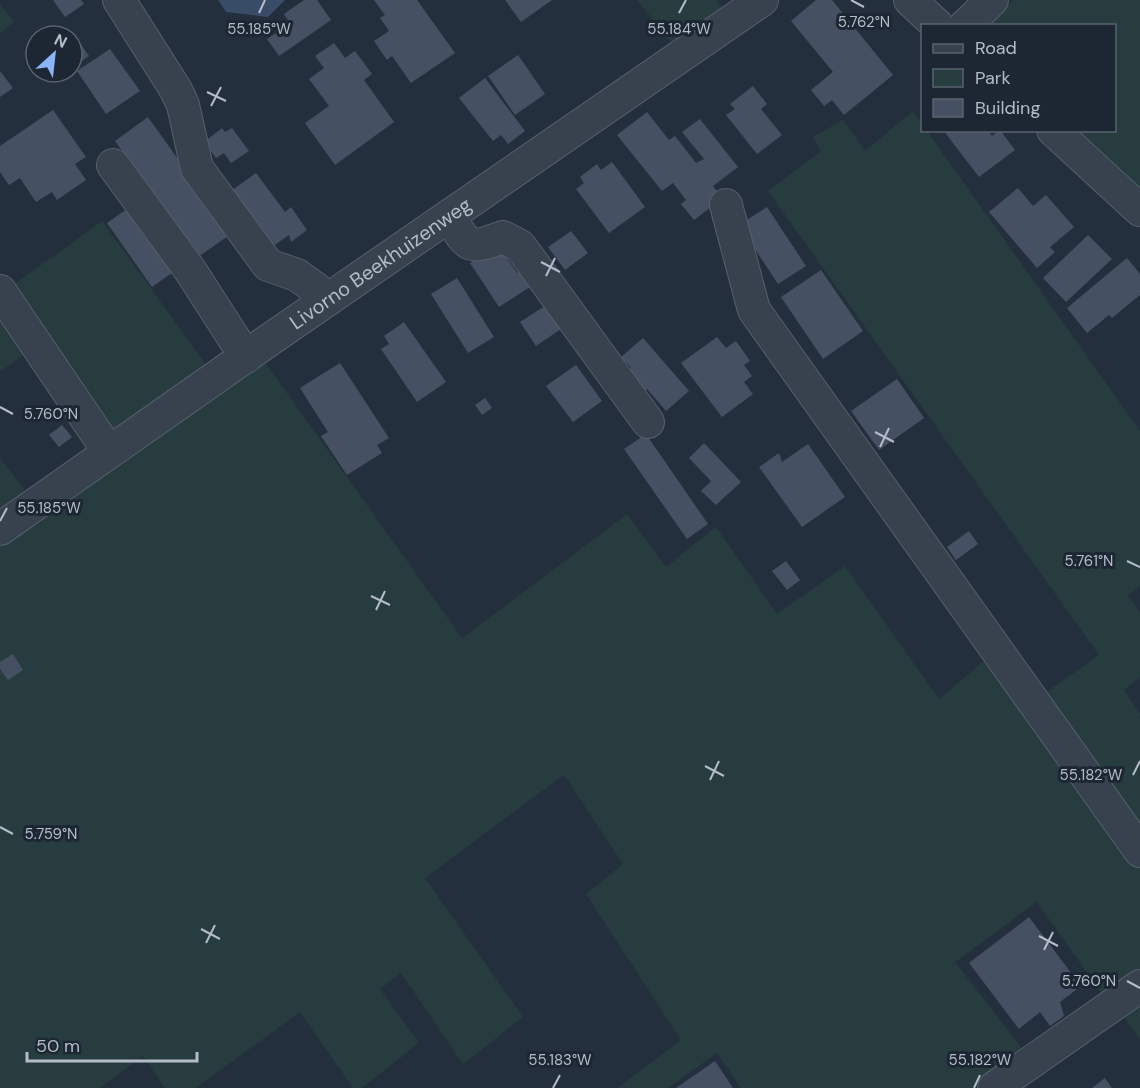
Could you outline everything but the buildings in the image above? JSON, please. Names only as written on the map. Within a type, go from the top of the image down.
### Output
[{"type":"street","points":[[120,0],[183,105],[196,168],[268,266],[297,275],[327,300]]},
{"type":"street","name":"Livorno Beekhuizenweg","points":[[0,530],[327,300],[762,0]]},
{"type":"street","points":[[910,0],[936,24]]},
{"type":"street","points":[[967,24],[992,0]]},
{"type":"street","points":[[1055,132],[1140,210]]},
{"type":"street","points":[[113,165],[190,270],[246,357]]},
{"type":"street","points":[[726,205],[754,310],[1140,851]]},
{"type":"street","points":[[449,216],[464,239],[470,244],[481,246],[503,237],[520,246],[648,422]]},
{"type":"street","points":[[0,291],[109,452]]},
{"type":"street","points":[[994,1088],[1140,986]]},
{"type":"green space","points":[[637,0],[716,0],[726,12],[676,48]]},
{"type":"green space","points":[[1013,0],[1140,0],[1140,195],[1070,132],[1116,132],[1116,24],[991,24]]},
{"type":"green space","points":[[0,4],[14,22],[0,33]]},
{"type":"green space","points":[[913,111],[921,123],[921,132],[928,132],[1140,431],[1140,586],[1128,596],[1140,612],[1140,677],[1124,690],[1140,714],[1140,839],[1041,696],[1099,655],[768,191],[821,151],[813,137],[843,120],[865,151]]},
{"type":"green space","points":[[102,221],[208,367],[111,437],[5,291]]},
{"type":"green space","points":[[0,306],[31,349],[0,372]]},
{"type":"green space","points":[[262,358],[462,638],[627,514],[666,567],[716,527],[777,614],[845,566],[939,699],[990,656],[1140,863],[1140,974],[1105,998],[1037,902],[955,962],[1024,1051],[973,1088],[741,1088],[717,1053],[668,1088],[617,1088],[681,1040],[586,894],[623,864],[564,775],[425,878],[523,1017],[463,1064],[401,973],[380,989],[419,1043],[362,1088],[353,1088],[300,1012],[196,1088],[165,1088],[143,1056],[100,1088],[0,1088],[0,542]]},
{"type":"green space","points":[[0,458],[30,497],[0,518]]},
{"type":"green space","points":[[1140,994],[1140,1039],[1118,1009]]},
{"type":"water","points":[[218,0],[285,0],[268,17],[226,12]]}]
